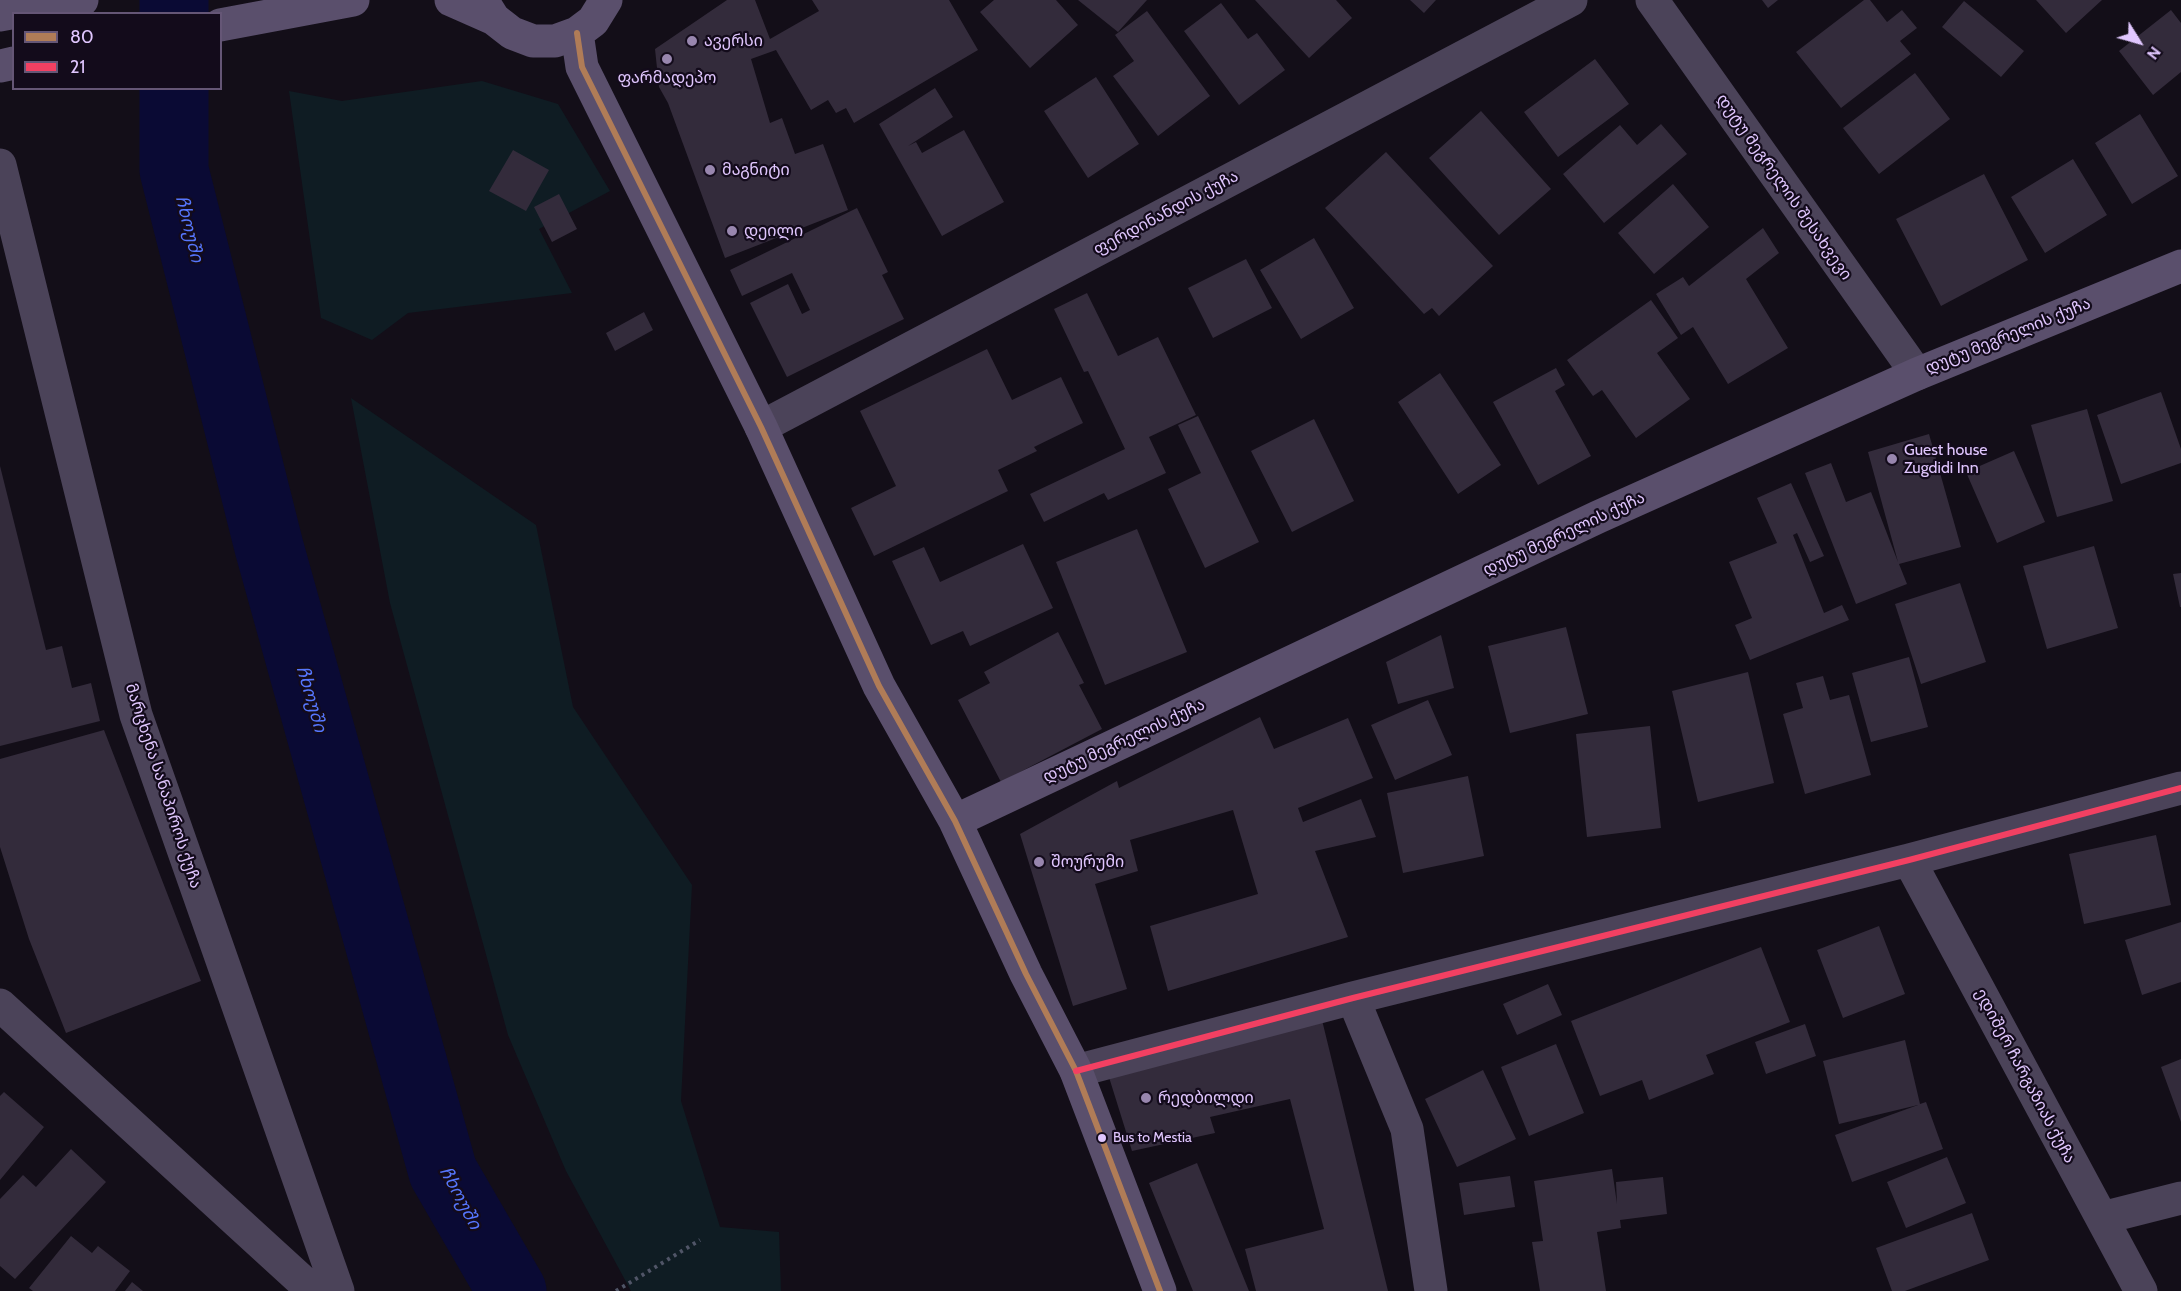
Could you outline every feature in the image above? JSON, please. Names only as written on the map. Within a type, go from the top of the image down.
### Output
[{"type":"street","points":[[16,12],[82,0]]},
{"type":"street","points":[[222,25],[353,0]]},
{"type":"street","points":[[451,0],[488,10],[512,33],[533,41],[555,41],[577,33],[593,21],[606,0]]},
{"type":"street","name":"ფერდინანდის ქუჩა","points":[[761,427],[1571,0]]},
{"type":"street","name":"დუტუ მეგრელის შესახვევი","points":[[1652,0],[1917,374]]},
{"type":"street","points":[[577,33],[582,67],[761,427],[879,686],[955,821],[1026,974],[1077,1071],[1160,1291]]},
{"type":"street","name":"მარცხენა სანაპიროს ქუჩა","points":[[0,165],[136,715],[338,1291]]},
{"type":"street","name":"დუტუ მეგრელის ქუჩა","points":[[955,821],[1598,517],[1917,374],[2181,266]]},
{"type":"street","points":[[1077,1071],[1353,998],[1909,860],[2181,788]]},
{"type":"street","name":"ედიშერ ჩარგაზიას ქუჩა","points":[[1909,860],[2141,1291]]},
{"type":"street","points":[[1353,998],[1407,1129],[1431,1291]]},
{"type":"street","points":[[0,1005],[313,1291]]},
{"type":"street","points":[[2102,1218],[2181,1198]]},
{"type":"path","points":[[616,1291],[700,1240]]},
{"type":"shaded area","points":[[482,81],[558,104],[610,191],[539,229],[572,293],[408,313],[372,340],[321,318],[289,91],[342,101]]},
{"type":"shaded area","points":[[351,398],[536,525],[573,707],[692,885],[681,1101],[720,1227],[779,1232],[781,1291],[631,1291],[566,1171],[508,1035],[390,603]]},
{"type":"building","points":[[727,0],[755,0],[770,39],[819,11],[812,0],[949,0],[978,50],[854,123],[846,108],[836,113],[828,100],[811,110],[776,50],[751,59],[770,123],[782,118],[795,154],[823,144],[848,210],[725,258],[668,103],[659,87],[655,49]]},
{"type":"building","points":[[994,0],[1056,0],[1078,25],[1030,68],[980,12]]},
{"type":"building","points":[[1078,0],[1147,0],[1118,32]]},
{"type":"building","points":[[1255,0],[1336,0],[1352,18],[1309,58]]},
{"type":"building","points":[[1410,0],[1436,0],[1424,13]]},
{"type":"building","points":[[1762,0],[1778,0],[1768,8]]},
{"type":"building","points":[[1864,0],[1870,0],[1887,22],[1902,10],[1917,28],[1900,41],[1911,54],[1841,108],[1796,52]]},
{"type":"building","points":[[2036,0],[2102,0],[2066,33]]},
{"type":"building","points":[[1964,1],[2024,51],[2001,77],[1942,27]]},
{"type":"building","points":[[1221,3],[1248,39],[1257,33],[1285,70],[1239,105],[1184,31]]},
{"type":"building","points":[[2171,10],[2181,23],[2181,72],[2153,95],[2119,51]]},
{"type":"building","points":[[1147,11],[1210,96],[1158,136],[1113,76],[1134,61],[1115,35]]},
{"type":"building","points":[[1595,59],[1629,104],[1558,157],[1524,112]]},
{"type":"building","points":[[1915,73],[1950,119],[1879,174],[1843,128]]},
{"type":"building","points":[[1096,77],[1139,144],[1088,178],[1044,111]]},
{"type":"building","points":[[935,88],[953,117],[908,146],[916,142],[922,153],[964,130],[1004,202],[942,236],[879,124]]},
{"type":"building","points":[[1481,111],[1551,189],[1499,235],[1429,158]]},
{"type":"building","points":[[2140,114],[2178,176],[2132,204],[2095,143]]},
{"type":"building","points":[[1661,124],[1687,154],[1604,223],[1563,174],[1620,125],[1637,145]]},
{"type":"building","points":[[513,150],[549,170],[526,211],[489,191]]},
{"type":"building","points":[[1386,152],[1493,266],[1439,316],[1432,308],[1424,314],[1325,208]]},
{"type":"building","points":[[2073,159],[2107,215],[2045,253],[2011,197]]},
{"type":"building","points":[[1984,174],[2028,260],[1941,306],[1896,219]]},
{"type":"building","points":[[1673,184],[1709,227],[1654,274],[1618,233]]},
{"type":"building","points":[[559,194],[577,229],[552,242],[534,207]]},
{"type":"building","points":[[857,208],[888,272],[882,275],[904,319],[787,377],[750,303],[788,284],[802,314],[810,310],[792,273],[742,296],[730,270]]},
{"type":"building","points":[[1763,228],[1779,253],[1746,279],[1788,348],[1728,384],[1693,327],[1681,335],[1656,294],[1683,277],[1689,286]]},
{"type":"building","points":[[1314,238],[1354,308],[1301,339],[1260,270]]},
{"type":"building","points":[[1246,259],[1272,308],[1213,338],[1188,288]]},
{"type":"building","points":[[1087,293],[1118,356],[1158,337],[1196,415],[1149,437],[1166,473],[1108,500],[1104,493],[1044,522],[1030,494],[1125,449],[1088,371],[1084,372],[1054,309]]},
{"type":"building","points":[[1651,300],[1678,338],[1657,353],[1690,399],[1636,438],[1602,390],[1593,396],[1567,360]]},
{"type":"building","points":[[644,312],[653,330],[615,351],[606,333]]},
{"type":"building","points":[[987,349],[1012,400],[1061,377],[1083,423],[1034,447],[1037,451],[998,470],[1008,491],[874,556],[851,508],[896,486],[860,411]]},
{"type":"building","points":[[1556,368],[1565,385],[1555,391],[1591,456],[1538,485],[1493,402]]},
{"type":"building","points":[[1440,373],[1501,465],[1458,494],[1398,402]]},
{"type":"building","points":[[2161,392],[2181,449],[2181,463],[2121,484],[2097,415]]},
{"type":"building","points":[[2087,409],[2113,501],[2057,517],[2031,425]]},
{"type":"building","points":[[1198,416],[1259,542],[1205,568],[1168,489],[1201,473],[1178,425]]},
{"type":"building","points":[[1314,419],[1354,501],[1292,532],[1251,451]]},
{"type":"building","points":[[1929,434],[1961,547],[1899,564],[1907,584],[1856,604],[1805,473],[1831,463],[1846,502],[1871,492],[1898,562],[1868,452]]},
{"type":"building","points":[[2014,451],[2045,522],[1997,543],[1966,472]]},
{"type":"building","points":[[0,466],[46,650],[62,646],[72,688],[91,683],[100,721],[0,746]]},
{"type":"building","points":[[1791,483],[1824,556],[1810,562],[1797,533],[1793,535],[1824,613],[1842,605],[1849,620],[1750,660],[1735,625],[1752,618],[1729,562],[1777,543],[1757,498]]},
{"type":"building","points":[[1137,529],[1187,652],[1105,685],[1056,562]]},
{"type":"building","points":[[1023,544],[1053,608],[970,646],[963,631],[931,645],[892,561],[924,547],[940,582]]},
{"type":"building","points":[[2094,546],[2118,628],[2047,649],[2023,566]]},
{"type":"building","points":[[2181,573],[2181,607],[2180,607],[2173,574]]},
{"type":"building","points":[[1960,583],[1986,662],[1921,684],[1895,604]]},
{"type":"building","points":[[1566,627],[1588,714],[1510,733],[1488,646]]},
{"type":"building","points":[[1058,632],[1084,683],[1079,685],[1102,729],[1001,782],[958,700],[990,683],[984,672]]},
{"type":"building","points":[[1441,635],[1454,688],[1398,704],[1386,662]]},
{"type":"building","points":[[1909,657],[1928,727],[1871,742],[1852,673]]},
{"type":"building","points":[[1748,672],[1774,783],[1698,802],[1672,691]]},
{"type":"building","points":[[1823,676],[1830,700],[1849,695],[1871,775],[1805,794],[1783,714],[1803,708],[1796,683]]},
{"type":"building","points":[[1428,700],[1452,755],[1395,780],[1371,725]]},
{"type":"building","points":[[1260,717],[1274,749],[1348,718],[1373,778],[1298,808],[1303,822],[1361,799],[1376,837],[1315,851],[1348,937],[1168,991],[1150,926],[1258,894],[1233,810],[1130,840],[1138,871],[1095,884],[1127,989],[1073,1006],[1020,834],[1117,781],[1119,788]]},
{"type":"building","points":[[1650,726],[1661,828],[1587,837],[1576,734]]},
{"type":"building","points":[[104,730],[201,981],[66,1033],[29,939],[0,847],[0,759]]},
{"type":"building","points":[[1468,776],[1484,856],[1403,873],[1387,793]]},
{"type":"building","points":[[2156,835],[2171,905],[2084,924],[2069,854]]},
{"type":"building","points":[[2181,922],[2181,982],[2142,995],[2125,940]]},
{"type":"building","points":[[1879,926],[1905,994],[1843,1018],[1817,950]]},
{"type":"building","points":[[1761,947],[1790,1022],[1706,1055],[1714,1074],[1649,1100],[1642,1080],[1600,1096],[1571,1021]]},
{"type":"building","points":[[1548,984],[1562,1015],[1517,1035],[1503,1004]]},
{"type":"building","points":[[1322,1020],[1388,1291],[1256,1291],[1245,1249],[1324,1229],[1290,1099],[1210,1117],[1215,1133],[1132,1151],[1108,1074]]},
{"type":"building","points":[[1805,1024],[1816,1056],[1766,1074],[1755,1042]]},
{"type":"building","points":[[1905,1040],[1920,1104],[1926,1102],[1943,1149],[1852,1182],[1835,1135],[1918,1105],[1839,1124],[1823,1061]]},
{"type":"building","points":[[1556,1044],[1584,1113],[1529,1136],[1501,1067]]},
{"type":"building","points":[[2181,1059],[2181,1122],[2161,1067]]},
{"type":"building","points":[[1483,1070],[1516,1139],[1457,1167],[1425,1099]]},
{"type":"building","points":[[4,1092],[44,1127],[0,1180],[0,1096]]},
{"type":"building","points":[[71,1149],[106,1182],[15,1279],[0,1266],[0,1199],[23,1175],[36,1187]]},
{"type":"building","points":[[1947,1157],[1966,1203],[1906,1228],[1887,1182]]},
{"type":"building","points":[[1197,1163],[1249,1291],[1193,1291],[1149,1183]]},
{"type":"building","points":[[1612,1169],[1617,1204],[1616,1182],[1663,1177],[1667,1214],[1620,1220],[1621,1228],[1597,1232],[1606,1291],[1540,1291],[1532,1242],[1543,1241],[1534,1181]]},
{"type":"building","points":[[1510,1176],[1515,1207],[1464,1215],[1459,1183]]},
{"type":"building","points":[[1972,1213],[1989,1260],[1905,1291],[1892,1291],[1876,1248]]},
{"type":"building","points":[[71,1236],[92,1253],[98,1246],[130,1271],[115,1291],[33,1291],[29,1288]]},
{"type":"building","points":[[132,1282],[143,1291],[125,1291]]},
{"type":"waterway","name":"ჩხოუში","points":[[174,0],[174,12]]},
{"type":"waterway","name":"ჩხოუში","points":[[174,90],[174,170],[269,547],[443,1172],[512,1291]]},
{"type":"transit line","name":"80","points":[[577,33],[582,67],[761,427],[879,686],[955,821],[1026,974],[1076,1071],[1160,1291]]},
{"type":"transit line","name":"21","points":[[1076,1071],[1353,998],[1909,860],[2181,788]]},
{"type":"place","name":"ავერსი","points":[[692,41]]},
{"type":"place","name":"ფარმადეპო","points":[[667,59]]},
{"type":"place","name":"მაგნიტი","points":[[710,170]]},
{"type":"place","name":"დეილი","points":[[732,231]]},
{"type":"place","name":"Guest house Zugdidi Inn","points":[[1892,459]]},
{"type":"place","name":"შოურუმი","points":[[1039,862]]},
{"type":"place","name":"რედბილდი","points":[[1146,1098]]},
{"type":"place","name":"Bus to Mestia","points":[[1102,1138]]}]
